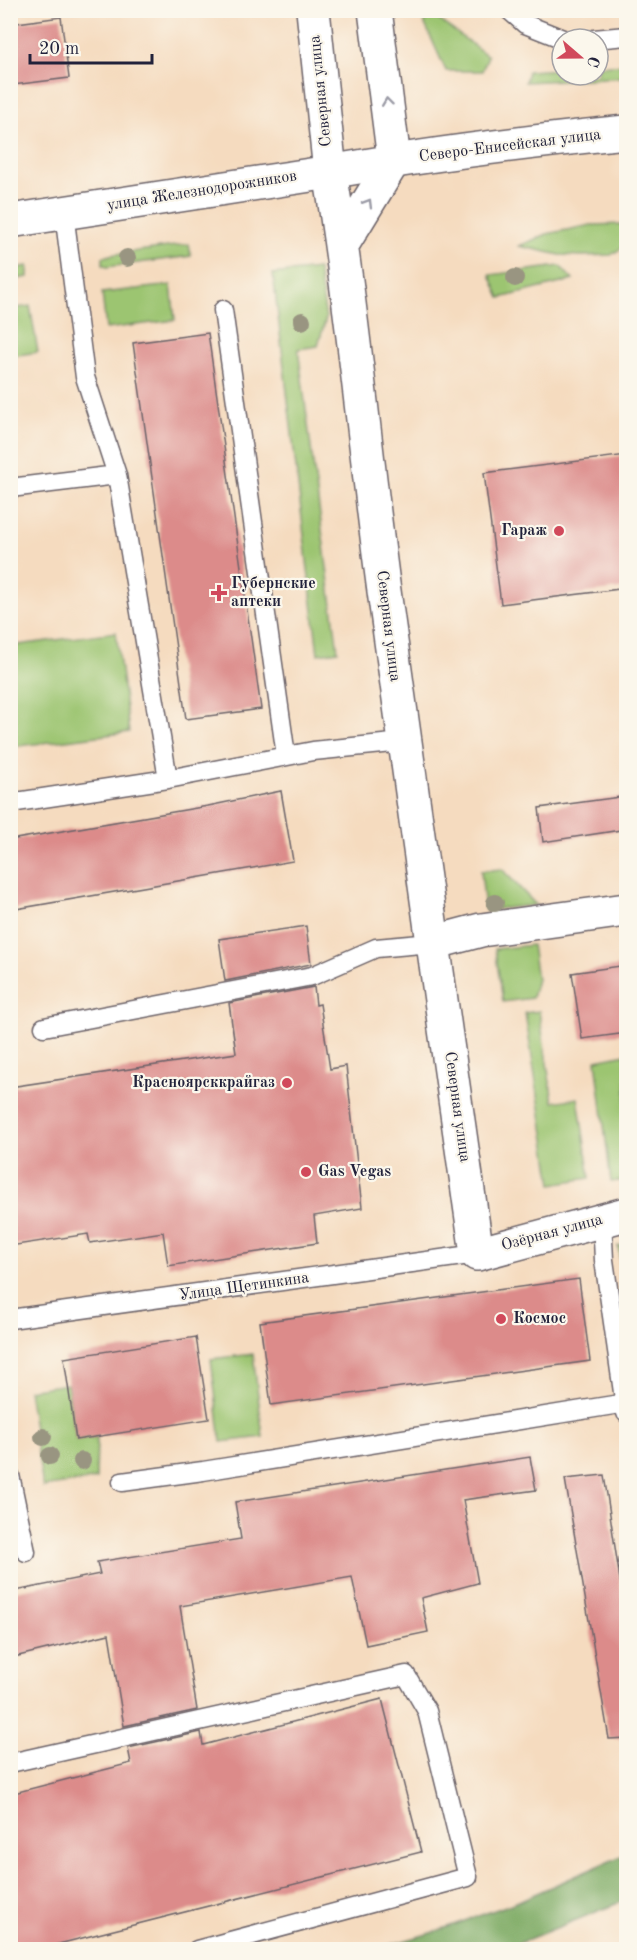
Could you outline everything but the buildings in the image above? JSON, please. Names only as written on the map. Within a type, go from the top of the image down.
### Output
[{"type":"street","name":"Северная улица","points":[[313,10],[330,172],[342,245],[403,742],[477,1254]]},
{"type":"street","points":[[342,245],[394,160],[375,10]]},
{"type":"street","name":"Северо-Енисейская улица","points":[[394,160],[627,132]]},
{"type":"street","name":"улица Железнодорожников","points":[[10,221],[330,172],[394,160]]},
{"type":"street","points":[[432,943],[481,930],[627,910]]},
{"type":"street","name":"Озёрная улица","points":[[477,1254],[614,1216]]},
{"type":"lane","points":[[509,10],[525,24],[550,34]]},
{"type":"lane","points":[[610,38],[627,36]]},
{"type":"lane","points":[[64,213],[85,377],[117,476],[168,778]]},
{"type":"lane","points":[[223,310],[286,756]]},
{"type":"lane","points":[[10,488],[117,476]]},
{"type":"lane","points":[[10,803],[168,778],[286,756],[403,742]]},
{"type":"lane","points":[[44,1027],[312,976],[376,948],[432,943]]},
{"type":"lane","points":[[122,1482],[626,1406],[604,1260],[614,1216]]},
{"type":"lane","name":"Улица Щетинкина","points":[[10,1319],[477,1254]]},
{"type":"lane","points":[[10,1475],[26,1552]]},
{"type":"lane","points":[[10,1763],[406,1675],[428,1711],[468,1876],[197,1950]]},
{"type":"green space","points":[[422,11],[437,11],[438,19],[488,56],[482,71],[446,71],[424,22]]},
{"type":"green space","points":[[626,64],[626,77],[610,78],[610,65]]},
{"type":"green space","points":[[550,70],[550,81],[525,82],[528,71]]},
{"type":"green space","points":[[626,224],[626,245],[611,255],[560,255],[519,246],[547,234],[591,225]]},
{"type":"green space","points":[[189,244],[191,256],[107,267],[103,265],[103,257],[110,255]]},
{"type":"green space","points":[[28,266],[28,277],[11,280],[11,269]]},
{"type":"green space","points":[[560,266],[573,280],[500,298],[490,275]]},
{"type":"green space","points":[[318,269],[326,318],[318,346],[298,349],[338,651],[318,654],[273,274]]},
{"type":"green space","points":[[171,285],[175,320],[106,329],[102,293]]},
{"type":"green space","points":[[30,306],[38,352],[11,356],[11,309]]},
{"type":"green space","points":[[116,632],[129,732],[11,747],[11,646]]},
{"type":"green space","points":[[502,869],[536,905],[485,910],[481,871]]},
{"type":"green space","points":[[532,945],[537,979],[532,998],[503,1002],[495,949]]},
{"type":"green space","points":[[539,1011],[553,1102],[578,1098],[590,1178],[552,1184],[525,1013]]},
{"type":"green space","points":[[626,1054],[626,1180],[611,1182],[596,1060]]},
{"type":"green space","points":[[626,1245],[626,1301],[618,1246]]},
{"type":"green space","points":[[253,1354],[263,1437],[221,1442],[211,1359]]},
{"type":"green space","points":[[67,1384],[76,1440],[97,1437],[96,1479],[43,1487],[28,1390]]},
{"type":"green space","points":[[626,1854],[626,1900],[504,1949],[376,1949],[434,1932],[514,1903]]},
{"type":"place","name":"Гараж","points":[[559,531]]},
{"type":"place","name":"Губернские аптеки","points":[[219,593]]},
{"type":"place","name":"Красноярсккрайгаз","points":[[287,1083]]},
{"type":"place","name":"Gas Vegas","points":[[306,1172]]},
{"type":"place","name":"Космос","points":[[501,1319]]}]
